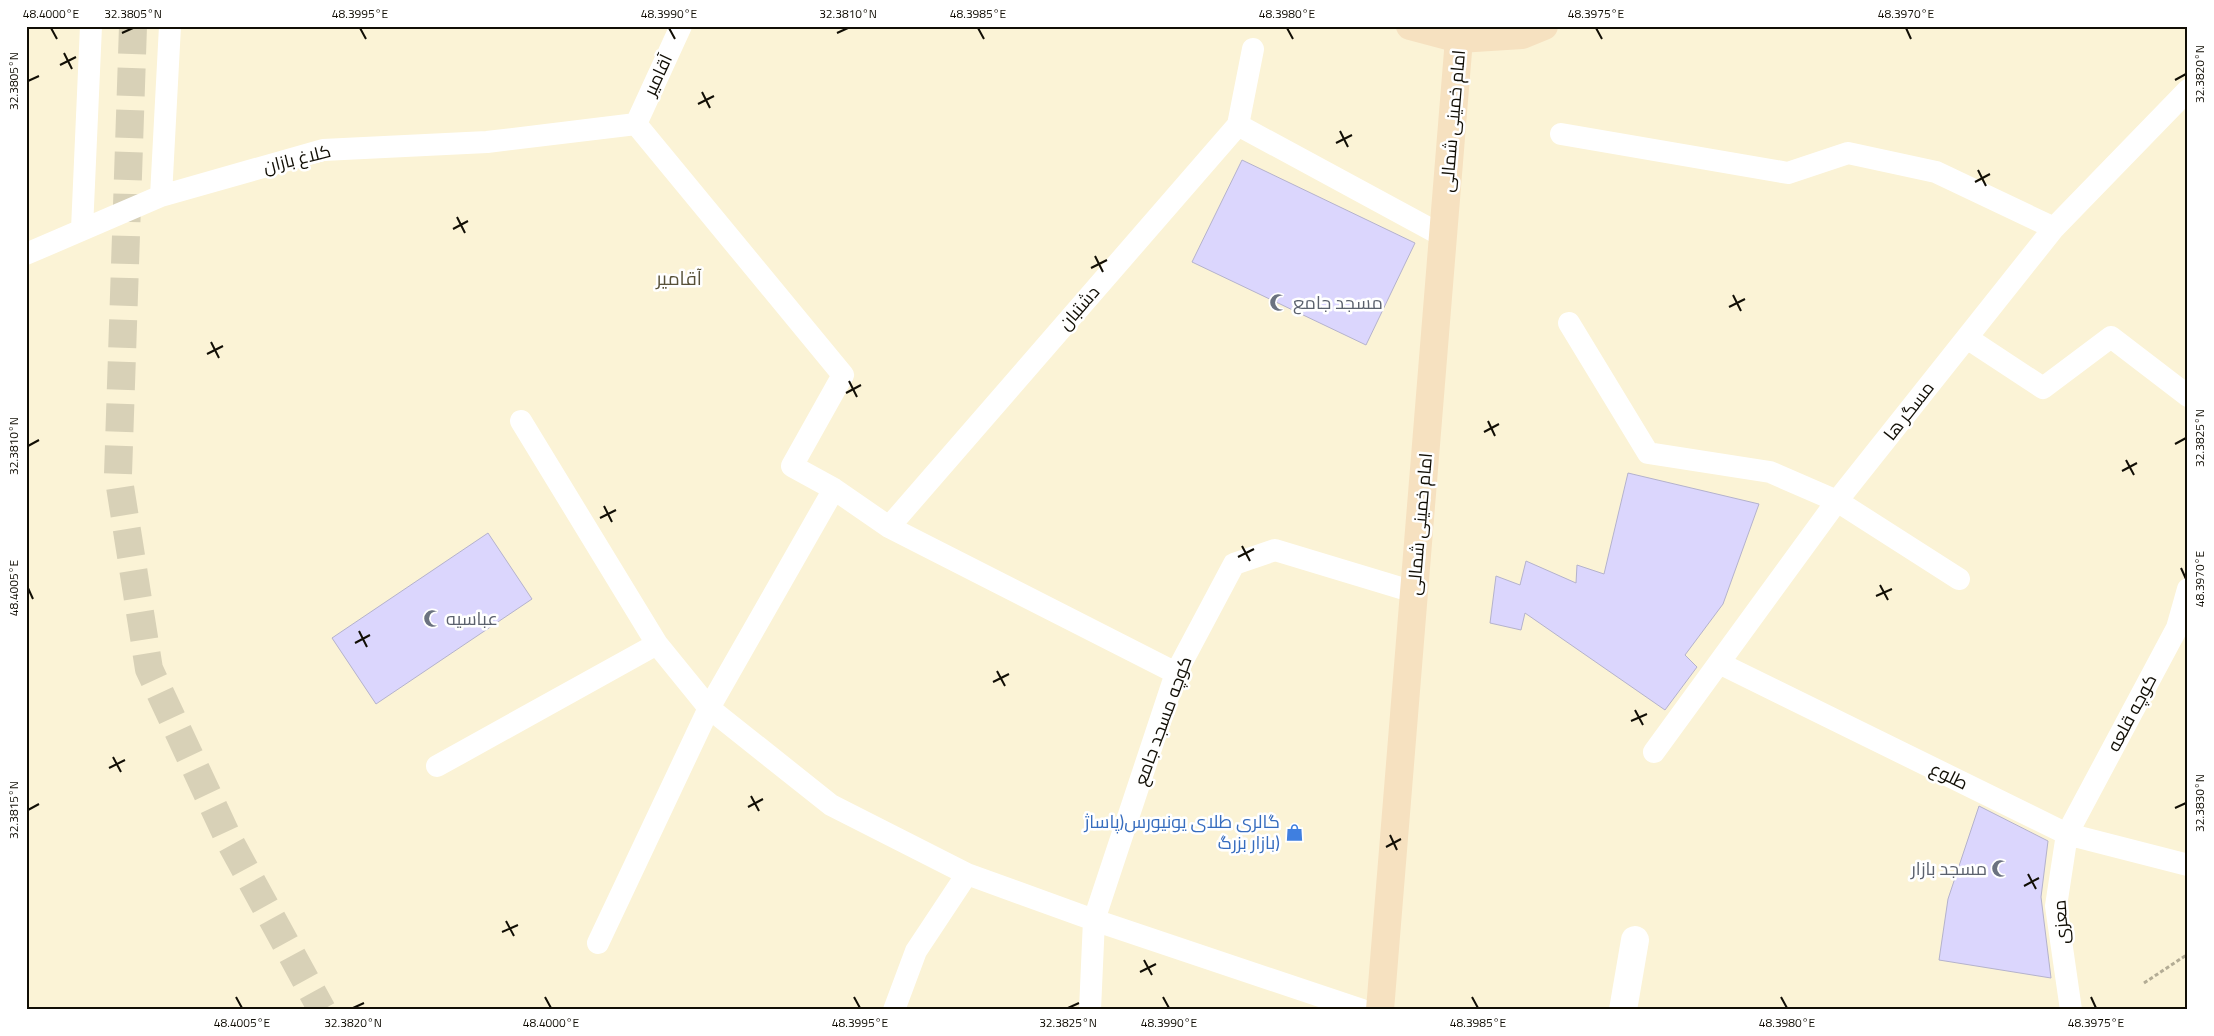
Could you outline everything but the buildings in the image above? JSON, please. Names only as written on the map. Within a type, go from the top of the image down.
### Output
[{"type":"main road","points":[[1410,26],[1459,39],[1522,35],[1544,26]]},
{"type":"main road","name":"امام خمینی شمالی","points":[[1380,1010],[1459,39]]},
{"type":"street","points":[[1623,1010],[1635,940]]},
{"type":"lane","points":[[82,229],[91,26]]},
{"type":"lane","points":[[161,196],[170,26]]},
{"type":"lane","name":"آقامیر","points":[[636,124],[681,26]]},
{"type":"lane","name":"دشتبان","points":[[889,527],[1238,124],[1253,50]]},
{"type":"lane","name":"مسگر ها","points":[[1654,752],[1837,501],[2054,228],[2188,90]]},
{"type":"lane","points":[[636,124],[843,375],[792,466],[834,489],[889,527],[1176,673]]},
{"type":"lane","name":"کلاغ بازان","points":[[26,254],[161,196],[323,150],[487,142],[636,124]]},
{"type":"lane","points":[[1238,124],[1444,236]]},
{"type":"lane","points":[[1561,134],[1788,173],[1848,153],[1936,172],[2054,228]]},
{"type":"lane","points":[[1569,323],[1648,453],[1770,472],[1837,501],[1959,579]]},
{"type":"lane","points":[[1967,338],[2043,388],[2111,337],[2188,396]]},
{"type":"lane","points":[[521,422],[657,644],[709,708],[831,805],[967,874],[1094,920],[1362,1010]]},
{"type":"lane","points":[[598,943],[709,708],[834,489]]},
{"type":"lane","name":"کوچه مسجد جامع","points":[[1090,1010],[1094,920],[1176,673],[1234,564],[1275,550],[1414,592]]},
{"type":"lane","name":"کوچه قلعه","points":[[2067,834],[2177,628],[2188,589]]},
{"type":"lane","points":[[437,766],[657,644]]},
{"type":"lane","name":"طلوع","points":[[1719,663],[2067,834],[2188,865]]},
{"type":"lane","name":"معزی","points":[[2067,834],[2056,906],[2071,1010]]},
{"type":"lane","points":[[894,1010],[916,951],[967,874]]},
{"type":"path","points":[[2144,983],[2188,954]]},
{"type":"tunnel","points":[[133,26],[118,474],[149,669],[229,840],[322,1010]]},
{"type":"place","name":"مسجد جامع","points":[[1279,303]]},
{"type":"place","name":"عباسیه","points":[[432,619]]},
{"type":"place","name":"گالری طلای یونیورس(پاساژ بازار بزرگ)","points":[[1294,832]]},
{"type":"place","name":"مسجد بازار","points":[[2001,869]]},
{"type":"district","name":"آقامیر","points":[[679,278]]}]
